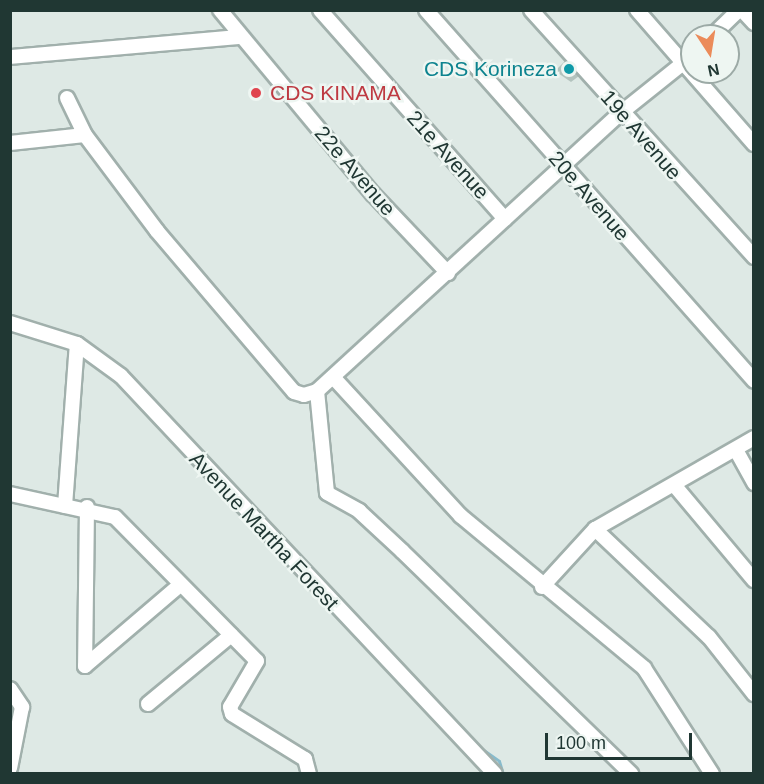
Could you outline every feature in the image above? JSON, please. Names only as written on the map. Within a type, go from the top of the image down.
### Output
[{"type":"street","name":"22e Avenue","points":[[220,10],[240,37],[448,273]]},
{"type":"street","name":"21e Avenue","points":[[320,10],[505,219]]},
{"type":"street","name":"20e Avenue","points":[[426,10],[753,381]]},
{"type":"street","name":"19e Avenue","points":[[531,10],[753,257]]},
{"type":"street","points":[[637,10],[680,53]]},
{"type":"street","points":[[725,24],[741,10],[753,23]]},
{"type":"street","points":[[10,57],[240,37]]},
{"type":"street","points":[[67,98],[85,135],[180,260],[294,392],[317,391],[622,112],[680,66]]},
{"type":"street","points":[[706,84],[753,144]]},
{"type":"street","points":[[10,143],[85,135]]},
{"type":"street","name":"Avenue Martha Forest","points":[[10,323],[76,344],[121,376],[495,774]]},
{"type":"street","points":[[65,506],[76,344]]},
{"type":"street","points":[[333,377],[461,516],[542,587],[644,668],[712,774]]},
{"type":"street","points":[[317,391],[327,493],[359,511],[631,774]]},
{"type":"street","points":[[542,587],[595,529],[675,486],[753,438]]},
{"type":"street","points":[[736,450],[753,483]]},
{"type":"street","points":[[675,486],[753,580]]},
{"type":"street","points":[[10,494],[65,506],[87,507],[115,517],[231,635],[258,668],[230,707],[232,714],[305,759],[309,774]]},
{"type":"street","points":[[87,507],[85,666],[180,585]]},
{"type":"street","points":[[595,529],[709,637],[753,694]]},
{"type":"street","points":[[148,704],[231,635]]},
{"type":"street","points":[[10,689],[22,707],[10,768]]},
{"type":"building","name":"CDS Korineza","points":[[565,61],[579,76],[571,82],[555,71]]},
{"type":"waterway","points":[[10,315],[70,335]]},
{"type":"waterway","points":[[475,744],[499,761],[503,774]]},
{"type":"place","name":"CDS Korineza","points":[[569,69]]},
{"type":"place","name":"CDS KINAMA","points":[[256,93]]}]
